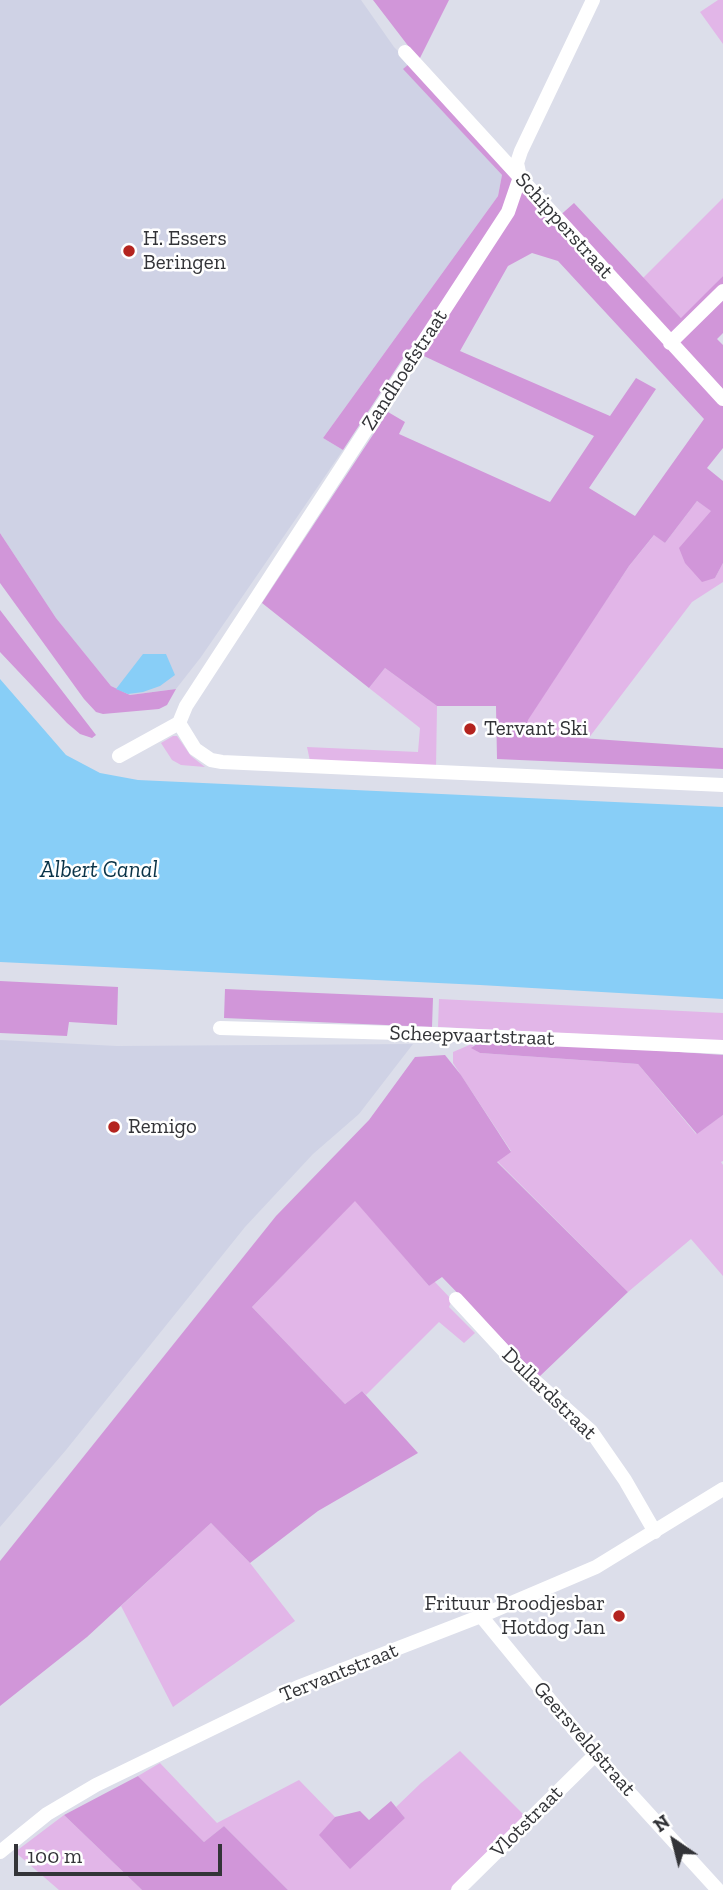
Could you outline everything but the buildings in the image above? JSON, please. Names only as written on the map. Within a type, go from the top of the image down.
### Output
[{"type":"street","name":"Zandhoefstraat","points":[[179,723],[186,706],[508,212],[520,177],[517,163],[521,151],[593,0]]},
{"type":"street","name":"Schipperstraat","points":[[405,52],[723,399]]},
{"type":"street","points":[[670,343],[723,291]]},
{"type":"street","points":[[119,756],[179,723],[195,750],[211,760],[222,762],[723,785]]},
{"type":"street","name":"Scheepvaartstraat","points":[[220,1028],[723,1047]]},
{"type":"street","name":"Dullardstraat","points":[[456,1298],[516,1365],[591,1431],[625,1480],[654,1532]]},
{"type":"street","name":"Tervantstraat","points":[[0,1852],[55,1808],[96,1784],[298,1687],[481,1616],[596,1567],[723,1489]]},
{"type":"street","name":"Geersveldstraat","points":[[481,1616],[595,1755],[718,1890]]},
{"type":"street","name":"Vlotstraat","points":[[458,1890],[595,1755]]},
{"type":"shaded area","points":[[0,0],[361,0],[394,47],[410,63],[404,69],[502,175],[498,196],[323,438],[343,450],[201,657],[176,689],[130,695],[111,686],[56,618],[0,533]]},
{"type":"shaded area","points":[[373,0],[449,0],[419,60]]},
{"type":"shaded area","points":[[718,0],[723,0],[723,44],[700,12]]},
{"type":"shaded area","points":[[410,63],[556,219],[574,203],[681,318],[723,276],[723,333],[717,339],[723,345],[723,448],[707,468],[723,481],[723,563],[715,578],[702,582],[685,563],[679,548],[711,511],[697,501],[665,543],[654,535],[629,566],[528,720],[524,734],[723,748],[723,769],[497,759],[496,706],[437,706],[385,668],[369,688],[262,603],[388,412],[405,422],[399,434],[550,502],[594,436],[409,349],[343,450],[323,438],[498,196],[502,175],[403,69]],"holes":[[[532,253],[558,261],[704,419],[635,516],[589,488],[656,389],[636,378],[610,416],[460,351],[508,266]]]},
{"type":"shaded area","points":[[723,198],[723,276],[682,319],[643,278]]},
{"type":"shaded area","points":[[697,501],[712,511],[715,578],[723,563],[723,582],[692,602],[588,739],[524,735],[527,720],[629,566],[655,534],[665,543]]},
{"type":"shaded area","points":[[0,533],[56,618],[111,686],[130,695],[176,689],[167,705],[159,709],[103,714],[96,712],[0,583]]},
{"type":"shaded area","points":[[0,610],[96,735],[92,738],[80,734],[67,723],[0,652]]},
{"type":"shaded area","points":[[385,668],[437,706],[436,769],[310,761],[307,747],[418,752],[420,728],[369,688]]},
{"type":"shaded area","points":[[177,736],[191,756],[205,767],[181,765],[172,760],[161,743]]},
{"type":"shaded area","points":[[0,981],[118,987],[117,1025],[69,1022],[67,1036],[0,1033]]},
{"type":"shaded area","points":[[225,989],[433,998],[432,1027],[224,1018]]},
{"type":"shaded area","points":[[439,999],[723,1013],[723,1041],[438,1027]]},
{"type":"shaded area","points":[[0,1040],[117,1046],[413,1044],[359,1114],[313,1154],[245,1227],[66,1450],[0,1527]]},
{"type":"shaded area","points":[[481,1041],[723,1055],[723,1115],[697,1134],[638,1064],[480,1053],[471,1048]]},
{"type":"shaded area","points":[[474,1043],[472,1048],[480,1053],[638,1064],[696,1134],[723,1115],[723,1276],[691,1239],[628,1292],[497,1161],[511,1151],[453,1063],[453,1052]]},
{"type":"shaded area","points":[[445,1055],[511,1152],[497,1162],[628,1292],[539,1377],[442,1277],[429,1286],[355,1201],[252,1307],[345,1404],[362,1391],[418,1453],[318,1511],[250,1563],[211,1523],[87,1637],[0,1706],[0,1561],[276,1216],[369,1120],[415,1057]]},
{"type":"shaded area","points":[[355,1200],[429,1286],[434,1281],[452,1300],[449,1307],[475,1333],[464,1343],[439,1322],[366,1395],[362,1391],[345,1404],[252,1307]]},
{"type":"shaded area","points":[[211,1523],[250,1563],[295,1621],[173,1707],[121,1606]]},
{"type":"shaded area","points":[[460,1751],[525,1816],[450,1890],[288,1890],[224,1826],[204,1842],[138,1776],[160,1763],[217,1823],[299,1780],[335,1817],[320,1835],[405,1818],[396,1807]]},
{"type":"shaded area","points":[[138,1776],[204,1842],[224,1826],[288,1890],[142,1890],[64,1815]]},
{"type":"shaded area","points":[[391,1801],[405,1818],[350,1869],[319,1835],[335,1817],[360,1811],[369,1820]]},
{"type":"shaded area","points":[[64,1815],[142,1890],[59,1890],[15,1852]]},
{"type":"water","points":[[143,654],[166,654],[175,675],[160,686],[143,692],[128,694],[116,689]]},
{"type":"water","name":"Albert Canal","points":[[0,679],[66,755],[100,773],[138,780],[723,807],[723,999],[0,962]]},
{"type":"place","name":"H. Essers Beringen","points":[[129,251]]},
{"type":"place","name":"Tervant Ski","points":[[470,729]]},
{"type":"place","name":"Remigo","points":[[114,1127]]},
{"type":"place","name":"Frituur Broodjesbar Hotdog Jan","points":[[619,1616]]}]
